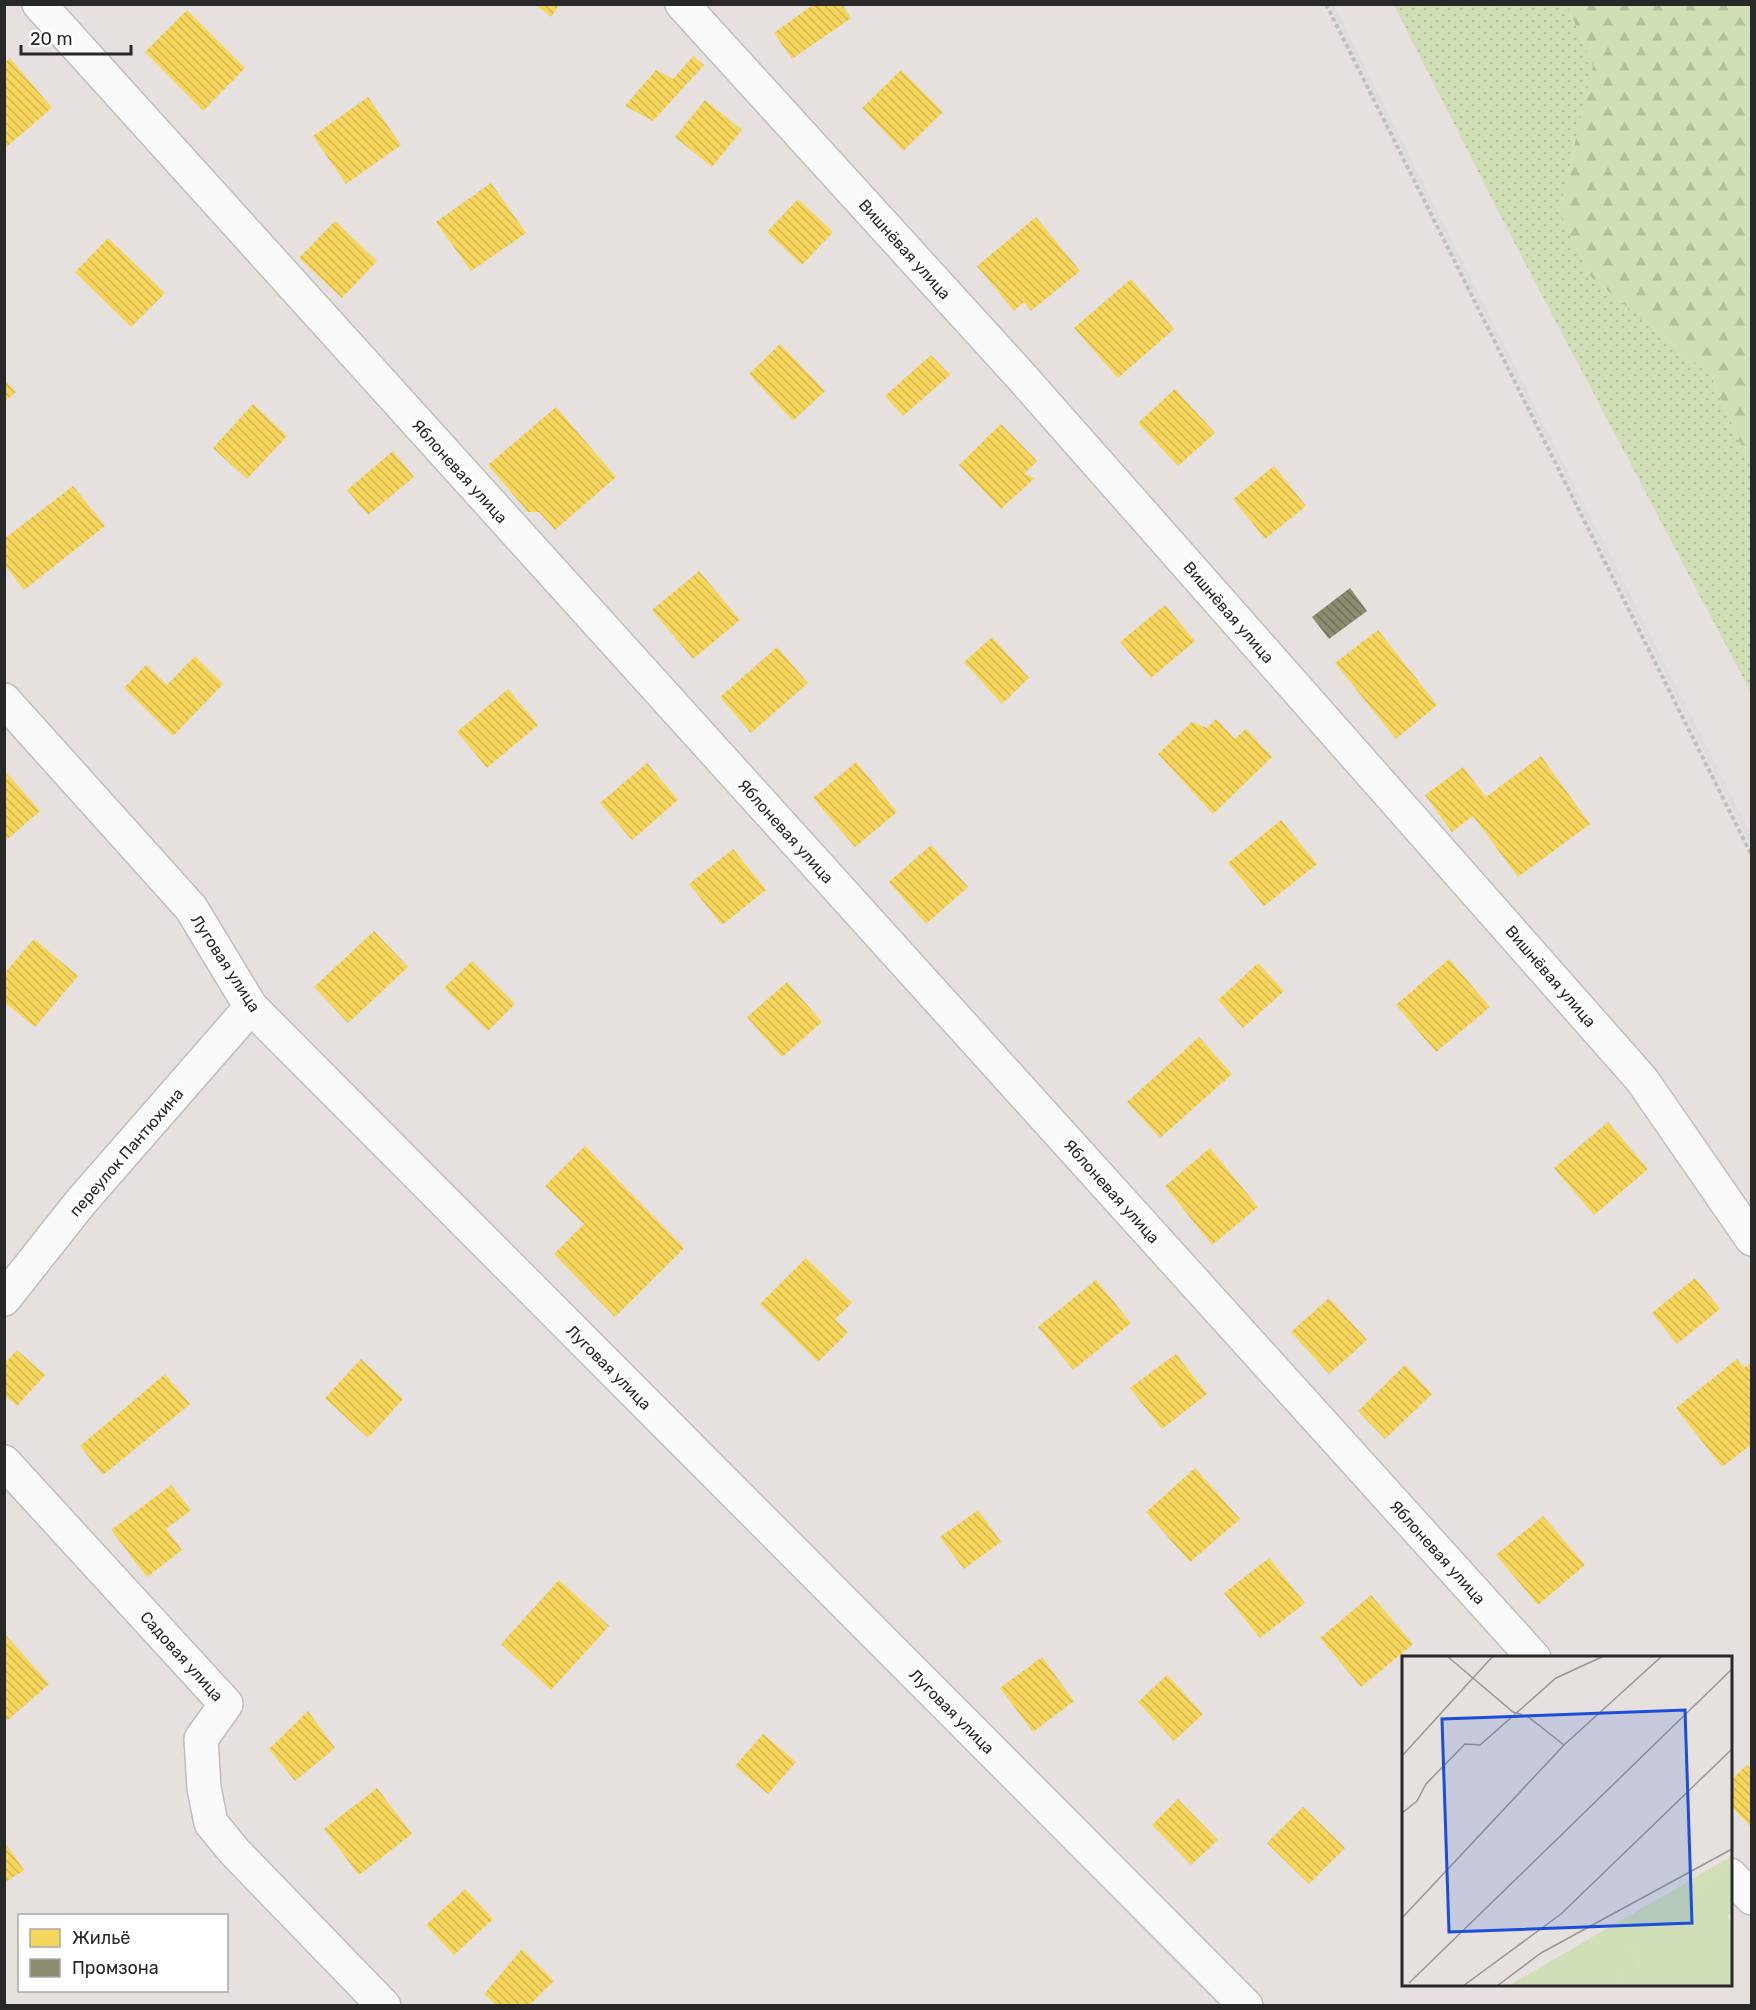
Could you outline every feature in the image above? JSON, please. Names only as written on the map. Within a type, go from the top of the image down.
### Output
[{"type":"street","name":"Яблоневая улица","points":[[39,4],[1532,1656]]},
{"type":"street","name":"Вишнёвая улица","points":[[682,4],[1019,374],[1642,1080],[1752,1239]]},
{"type":"street","name":"Луговая улица","points":[[4,700],[191,908],[251,1007],[1246,2006]]},
{"type":"street","name":"переулок Пантюхина","points":[[4,1299],[80,1203],[251,1007]]},
{"type":"street","name":"Садовая улица","points":[[4,1462],[226,1704],[201,1739],[204,1788],[212,1823],[234,1851],[384,2006]]},
{"type":"street","points":[[1732,1876],[1752,1898]]},
{"type":"path","points":[[1326,4],[1752,856]]},
{"type":"green space","points":[[1394,5],[1567,5],[1593,66],[1559,212],[1590,276],[1711,376],[1751,468],[1751,693],[1503,221]]},
{"type":"green space","points":[[1567,5],[1751,5],[1751,468],[1711,376],[1590,276],[1559,212],[1593,66]]},
{"type":"building: Жильё","points":[[535,4],[560,4],[551,17]]},
{"type":"building: Жильё","points":[[814,4],[842,4],[851,18],[792,59],[774,33]]},
{"type":"building: Жильё","points":[[187,10],[245,68],[203,111],[145,52]]},
{"type":"building: Жильё","points":[[693,56],[704,65],[653,121],[625,106],[656,70],[673,79]]},
{"type":"building: Жильё","points":[[10,58],[52,108],[4,149],[4,63]]},
{"type":"building: Жильё","points":[[901,70],[943,112],[903,151],[862,108]]},
{"type":"building: Жильё","points":[[368,97],[401,145],[346,184],[313,136]]},
{"type":"building: Жильё","points":[[705,100],[742,130],[712,167],[675,137]]},
{"type":"building: Жильё","points":[[491,183],[526,233],[471,271],[436,222]]},
{"type":"building: Жильё","points":[[798,199],[833,232],[802,265],[767,232]]},
{"type":"building: Жильё","points":[[1036,217],[1080,271],[1031,311],[1024,302],[1014,311],[977,266]]},
{"type":"building: Жильё","points":[[335,221],[377,261],[342,298],[299,258]]},
{"type":"building: Жильё","points":[[108,238],[165,293],[131,327],[75,272]]},
{"type":"building: Жильё","points":[[1131,279],[1174,329],[1118,378],[1074,328]]},
{"type":"building: Жильё","points":[[780,344],[825,391],[793,421],[749,374]]},
{"type":"building: Жильё","points":[[931,355],[950,375],[903,416],[885,396]]},
{"type":"building: Жильё","points":[[4,380],[16,392],[4,402]]},
{"type":"building: Жильё","points":[[1175,389],[1215,433],[1178,466],[1138,423]]},
{"type":"building: Жильё","points":[[253,404],[287,436],[247,479],[213,448]]},
{"type":"building: Жильё","points":[[556,407],[616,477],[555,530],[539,512],[528,512],[488,465]]},
{"type":"building: Жильё","points":[[1001,424],[1037,461],[1024,474],[1035,478],[1001,509],[959,465]]},
{"type":"building: Жильё","points":[[393,451],[414,477],[368,515],[347,490]]},
{"type":"building: Жильё","points":[[1274,466],[1306,506],[1265,539],[1233,499]]},
{"type":"building: Жильё","points":[[73,486],[105,526],[24,590],[4,564],[4,539]]},
{"type":"building: Жильё","points":[[699,571],[740,620],[693,659],[652,610]]},
{"type":"building: Жильё","points":[[1165,605],[1195,641],[1151,678],[1120,642]]},
{"type":"building: Жильё","points":[[1378,630],[1437,705],[1396,739],[1335,663]]},
{"type":"building: Жильё","points":[[992,637],[1029,678],[1002,704],[964,662]]},
{"type":"building: Жильё","points":[[777,647],[808,683],[751,733],[720,697]]},
{"type":"building: Жильё","points":[[195,656],[223,684],[173,736],[124,688],[146,665],[167,685]]},
{"type":"building: Жильё","points":[[508,689],[538,725],[487,768],[457,732]]},
{"type":"building: Жильё","points":[[1216,719],[1235,739],[1246,729],[1272,757],[1213,814],[1158,754],[1192,722],[1207,728]]},
{"type":"building: Жильё","points":[[1541,756],[1590,824],[1518,877],[1473,816],[1452,832],[1425,795],[1463,767],[1486,797]]},
{"type":"building: Жильё","points":[[856,762],[897,812],[855,847],[813,798]]},
{"type":"building: Жильё","points":[[647,763],[678,800],[632,840],[600,803]]},
{"type":"building: Жильё","points":[[4,770],[40,811],[4,842]]},
{"type":"building: Жильё","points":[[1281,820],[1317,864],[1264,906],[1228,863]]},
{"type":"building: Жильё","points":[[931,845],[968,887],[926,924],[889,882]]},
{"type":"building: Жильё","points":[[733,849],[766,890],[722,925],[689,884]]},
{"type":"building: Жильё","points":[[374,931],[408,967],[348,1023],[314,987]]},
{"type":"building: Жильё","points":[[34,939],[78,976],[35,1027],[4,1002],[4,974]]},
{"type":"building: Жильё","points":[[1449,959],[1490,1007],[1436,1052],[1396,1005]]},
{"type":"building: Жильё","points":[[472,961],[515,1004],[488,1031],[444,988]]},
{"type":"building: Жильё","points":[[1258,963],[1284,991],[1243,1028],[1218,1000]]},
{"type":"building: Жильё","points":[[787,982],[822,1022],[782,1057],[747,1017]]},
{"type":"building: Жильё","points":[[1199,1037],[1232,1074],[1160,1138],[1127,1102]]},
{"type":"building: Жильё","points":[[1608,1122],[1648,1169],[1594,1215],[1554,1168]]},
{"type":"building: Жильё","points":[[585,1146],[684,1248],[615,1317],[554,1254],[584,1224],[545,1186]]},
{"type":"building: Жильё","points":[[1210,1148],[1258,1207],[1212,1245],[1165,1186]]},
{"type":"building: Жильё","points":[[806,1258],[852,1303],[835,1319],[848,1332],[818,1362],[760,1304]]},
{"type":"building: Жильё","points":[[1695,1278],[1720,1309],[1677,1344],[1652,1313]]},
{"type":"building: Жильё","points":[[1096,1280],[1131,1323],[1073,1370],[1038,1327]]},
{"type":"building: Жильё","points":[[1329,1298],[1367,1340],[1329,1374],[1291,1332]]},
{"type":"building: Жильё","points":[[17,1350],[45,1375],[17,1406],[4,1395],[4,1364]]},
{"type":"building: Жильё","points":[[1176,1354],[1207,1394],[1162,1429],[1130,1388]]},
{"type":"building: Жильё","points":[[361,1359],[403,1399],[368,1438],[325,1398]]},
{"type":"building: Жильё","points":[[1737,1359],[1744,1368],[1752,1362],[1752,1444],[1722,1467],[1676,1408]]},
{"type":"building: Жильё","points":[[1405,1365],[1432,1394],[1385,1439],[1358,1411]]},
{"type":"building: Жильё","points":[[165,1374],[190,1404],[103,1475],[80,1446]]},
{"type":"building: Жильё","points":[[1195,1468],[1240,1519],[1190,1562],[1146,1512]]},
{"type":"building: Жильё","points":[[171,1485],[191,1510],[166,1529],[182,1550],[147,1577],[111,1530]]},
{"type":"building: Жильё","points":[[978,1510],[1001,1542],[964,1569],[940,1537]]},
{"type":"building: Жильё","points":[[1543,1516],[1585,1565],[1538,1605],[1496,1555]]},
{"type":"building: Жильё","points":[[1269,1558],[1305,1603],[1260,1638],[1224,1593]]},
{"type":"building: Жильё","points":[[559,1580],[609,1626],[551,1690],[501,1644]]},
{"type":"building: Жильё","points":[[1371,1595],[1413,1644],[1361,1687],[1320,1638]]},
{"type":"building: Жильё","points":[[4,1633],[49,1684],[8,1720],[4,1717]]},
{"type":"building: Жильё","points":[[1042,1657],[1074,1701],[1033,1732],[1000,1688]]},
{"type":"building: Жильё","points":[[1167,1675],[1203,1714],[1174,1741],[1138,1702]]},
{"type":"building: Жильё","points":[[308,1711],[335,1748],[295,1781],[269,1749]]},
{"type":"building: Жильё","points":[[763,1734],[796,1762],[768,1794],[735,1766]]},
{"type":"building: Жильё","points":[[1747,1765],[1752,1770],[1752,1828],[1732,1807],[1732,1779]]},
{"type":"building: Жильё","points":[[377,1788],[412,1834],[359,1875],[324,1829]]},
{"type":"building: Жильё","points":[[1178,1799],[1218,1840],[1191,1865],[1152,1825]]},
{"type":"building: Жильё","points":[[1303,1807],[1345,1848],[1309,1884],[1267,1843]]},
{"type":"building: Жильё","points":[[4,1841],[24,1870],[4,1883]]},
{"type":"building: Жильё","points":[[465,1889],[493,1919],[454,1955],[426,1925]]},
{"type":"building: Жильё","points":[[522,1949],[554,1981],[528,2006],[497,2006],[484,1994]]},
{"type":"building: Промзона","points":[[1350,588],[1367,611],[1329,639],[1312,617]]},
{"type":"railway","points":[[1331,4],[1752,842]]}]
